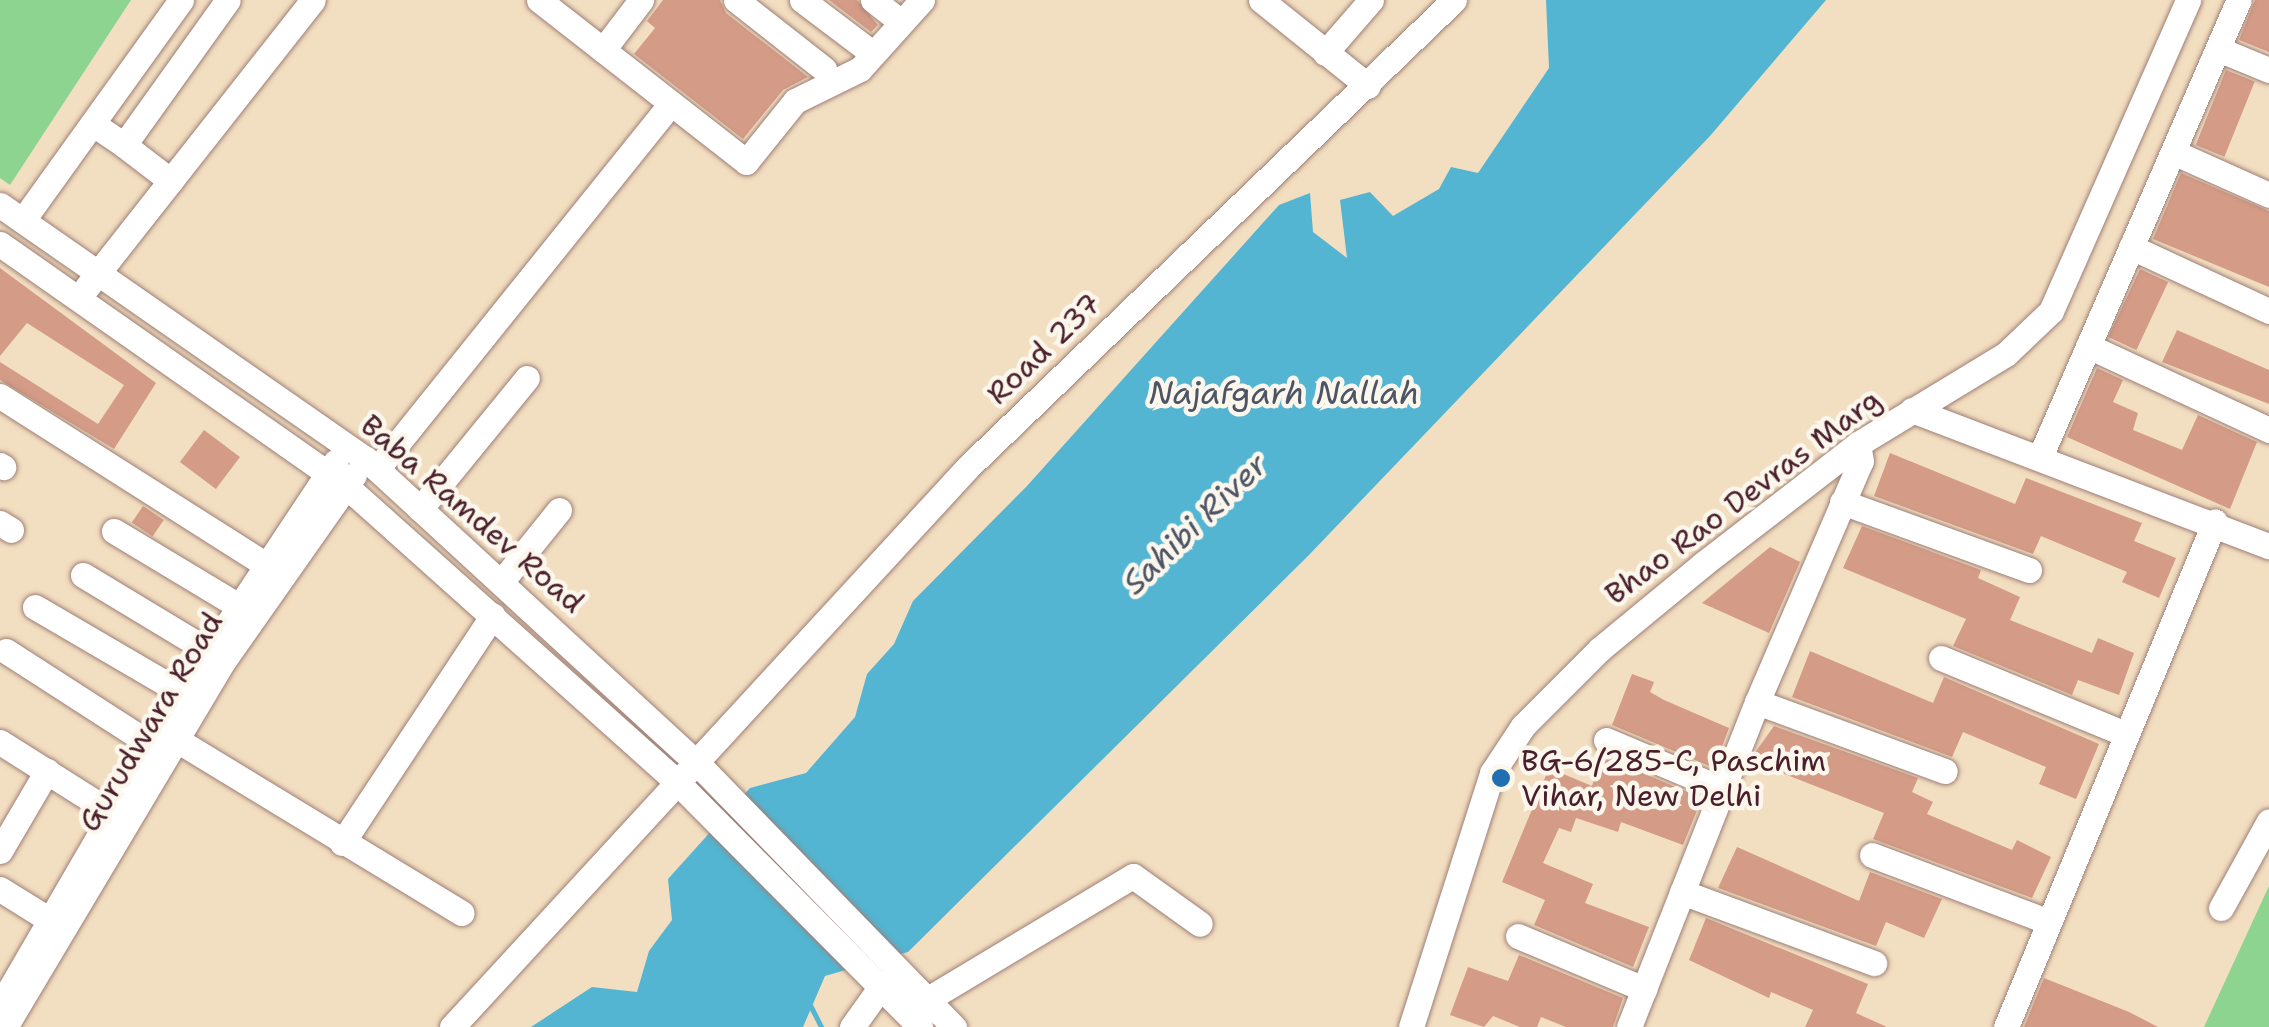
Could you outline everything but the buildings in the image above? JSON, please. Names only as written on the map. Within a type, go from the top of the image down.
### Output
[{"type":"street","points":[[23,220],[182,0]]},
{"type":"street","points":[[124,146],[228,0]]},
{"type":"street","points":[[80,296],[313,0]]},
{"type":"street","points":[[603,50],[642,0]]},
{"type":"street","points":[[736,0],[824,69]]},
{"type":"street","points":[[802,0],[868,50]]},
{"type":"street","points":[[874,0],[896,18]]},
{"type":"street","points":[[550,4],[746,162],[795,102],[860,69],[922,0]]},
{"type":"street","points":[[1261,0],[1368,86]]},
{"type":"street","points":[[1325,53],[1371,0]]},
{"type":"street","name":"Road 237","points":[[452,1027],[699,765],[788,657],[968,467],[1454,0]]},
{"type":"street","name":"Bhao Rao Devras Marg","points":[[1411,1027],[1492,773],[1523,726],[1600,649],[1858,444],[2006,354],[2051,310],[2188,0]]},
{"type":"street","points":[[2040,457],[2239,0]]},
{"type":"street","points":[[2218,48],[2269,70]]},
{"type":"street","name":"Gurudwara Road","points":[[164,742],[182,693],[265,564],[337,480],[363,458],[671,103]]},
{"type":"street","points":[[92,124],[171,181]]},
{"type":"street","points":[[2173,152],[2269,195]]},
{"type":"street","name":"Baba Ramdev Road","points":[[0,205],[363,458],[699,765],[722,807]]},
{"type":"street","points":[[0,244],[80,296],[337,480],[680,785],[722,807],[888,976],[920,1027]]},
{"type":"street","points":[[2132,247],[2269,311]]},
{"type":"street","points":[[2088,346],[2269,430]]},
{"type":"street","points":[[420,509],[526,378]]},
{"type":"street","points":[[0,396],[265,564]]},
{"type":"street","points":[[1912,410],[2215,522],[2269,546]]},
{"type":"street","points":[[1628,1027],[1757,702],[1861,461],[1858,444]]},
{"type":"street","name":"Gurudwara Road","points":[[4,1026],[164,742],[262,601],[337,480]]},
{"type":"street","points":[[1842,502],[2029,570]]},
{"type":"street","points":[[502,581],[559,510]]},
{"type":"street","points":[[2006,1027],[2215,522]]},
{"type":"street","points":[[114,530],[237,605]]},
{"type":"street","points":[[84,575],[209,651]]},
{"type":"street","points":[[35,607],[182,693]]},
{"type":"street","points":[[342,843],[493,616]]},
{"type":"street","points":[[6,651],[461,913]]},
{"type":"street","points":[[1940,658],[2125,734]]},
{"type":"street","points":[[1757,702],[1946,772]]},
{"type":"street","points":[[1606,740],[1722,789]]},
{"type":"street","points":[[2,747],[120,818]]},
{"type":"street","points":[[0,851],[47,772]]},
{"type":"street","name":"Gurudwara Road","points":[[2,995],[48,919],[120,818]]},
{"type":"street","points":[[2221,908],[2269,821]]},
{"type":"street","points":[[1872,855],[2049,922]]},
{"type":"street","points":[[928,998],[1133,876],[1200,924]]},
{"type":"street","points":[[0,890],[48,919]]},
{"type":"street","points":[[1682,892],[1874,963]]},
{"type":"street","points":[[1518,936],[1644,989]]},
{"type":"street","points":[[888,976],[928,998],[954,1027]]},
{"type":"street","points":[[852,1027],[888,976]]},
{"type":"green space","points":[[0,0],[131,0],[10,185],[0,178]]},
{"type":"green space","points":[[2269,886],[2269,1027],[2204,1027]]},
{"type":"water","name":"Najafgarh Nallah","points":[[1546,0],[1826,0],[1710,136],[1308,556],[908,952],[825,976],[803,1027],[531,1027],[592,987],[637,992],[649,951],[672,920],[668,879],[750,788],[806,773],[855,717],[867,674],[894,644],[913,601],[1027,486],[1279,205],[1310,193],[1313,232],[1347,258],[1340,200],[1370,192],[1393,216],[1439,189],[1451,167],[1478,173],[1549,68]]},
{"type":"waterway","points":[[809,1003],[821,1027]]},
{"type":"place","name":"BG-6/285-C, Paschim Vihar, New Delhi","points":[[1501,778]]},
{"type":"water label","name":"Sahibi River","points":[[1195,524]]}]
